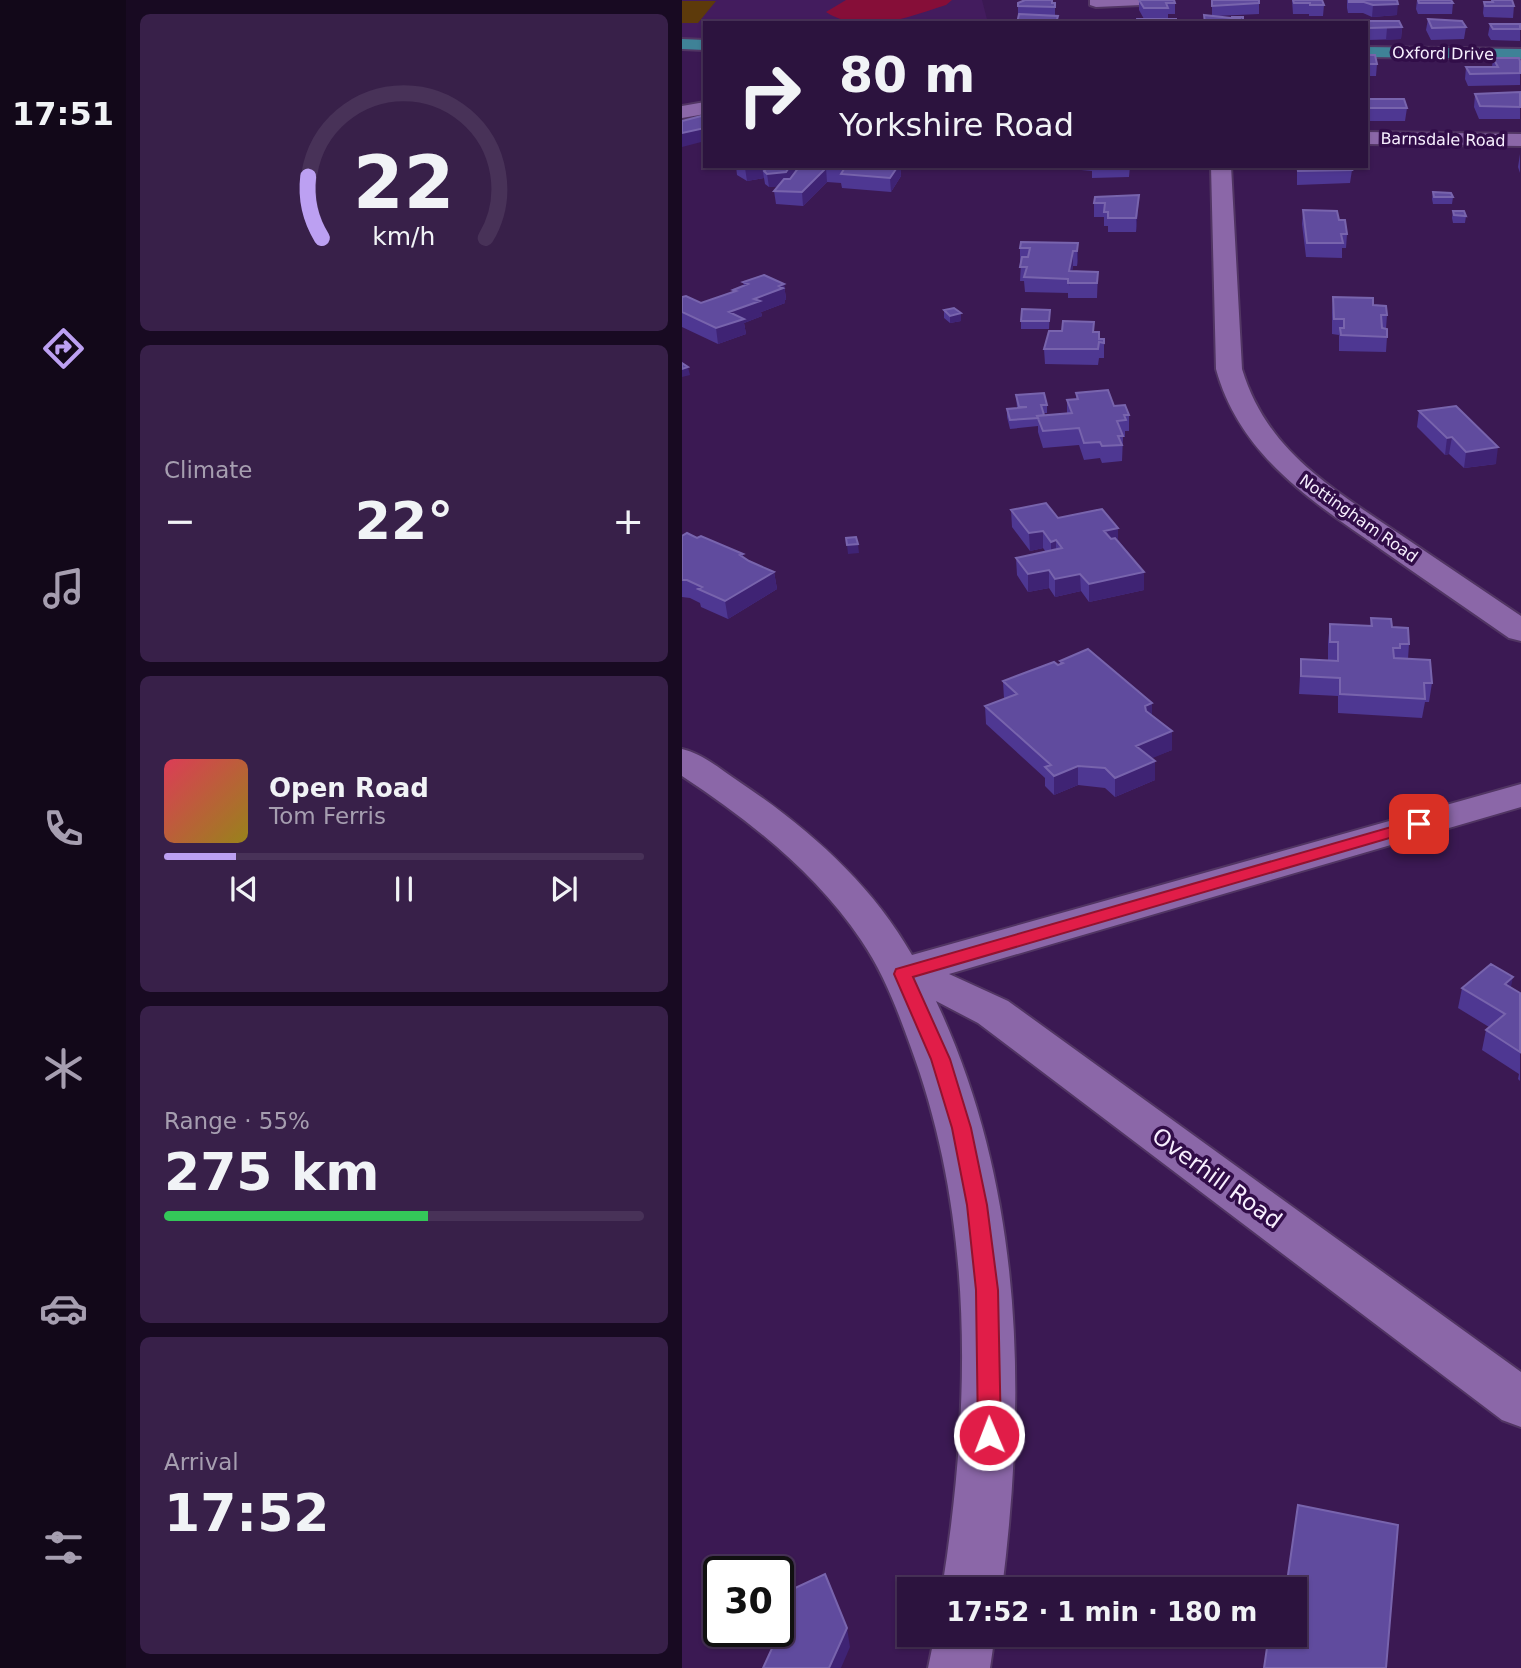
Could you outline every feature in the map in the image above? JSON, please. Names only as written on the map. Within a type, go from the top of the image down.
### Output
[{"type":"main road","points":[[682,44],[703,45]]},
{"type":"main road","name":"Oxford Drive","points":[[1368,52],[1520,54]]},
{"type":"street","points":[[1097,21],[1096,1],[1141,0]]},
{"type":"street","points":[[682,112],[703,108]]},
{"type":"street","name":"Barnsdale Road","points":[[1368,138],[1520,140]]},
{"type":"street","name":"Nottingham Road","points":[[1221,168],[1229,369],[1234,392],[1245,415],[1262,440],[1285,465],[1315,490],[1520,631]]},
{"type":"street","points":[[682,760],[778,828],[825,870],[867,918],[902,974],[940,1059],[961,1128],[977,1205],[987,1290],[989,1435],[980,1546],[974,1577]]},
{"type":"street","points":[[902,974],[1520,795]]},
{"type":"street","name":"Overhill Road","points":[[902,974],[952,991],[992,1012],[1520,1403]]},
{"type":"street","points":[[959,1668],[963,1647]]},
{"type":"shaded area","points":[[682,0],[982,0],[987,21],[703,21],[703,41],[682,41]]},
{"type":"shaded area","points":[[846,0],[952,0],[946,5],[891,21],[848,21],[826,12]]},
{"type":"shaded area","points":[[682,1],[716,1],[698,23],[682,23]]},
{"type":"building","points":[[1025,0],[1052,0],[1055,7],[1018,6],[1018,3]]},
{"type":"building","points":[[1139,0],[1174,0],[1175,3],[1166,3],[1168,8],[1144,8]]},
{"type":"building","points":[[1212,0],[1259,0],[1259,3],[1212,6]]},
{"type":"building","points":[[1293,0],[1322,0],[1324,5],[1294,3]]},
{"type":"building","points":[[1349,0],[1397,0],[1398,4],[1373,5]]},
{"type":"building","points":[[1418,0],[1451,0],[1453,3],[1419,3]]},
{"type":"building","points":[[1492,0],[1512,0],[1514,6],[1485,6],[1484,2],[1493,2]]},
{"type":"building","points":[[1019,14],[1058,16],[1057,21],[1017,21]]},
{"type":"building","points":[[1204,15],[1240,21],[1205,21]]},
{"type":"building","points":[[1137,19],[1176,19],[1176,21]]},
{"type":"building","points":[[1428,19],[1462,21],[1466,27],[1432,28]]},
{"type":"building","points":[[1368,21],[1399,21],[1402,27],[1369,28]]},
{"type":"building","points":[[1490,24],[1520,24],[1520,29],[1493,29]]},
{"type":"building","points":[[1368,55],[1375,55],[1377,64],[1368,64]]},
{"type":"building","points":[[1493,58],[1519,58],[1520,73],[1470,74],[1466,67],[1498,67]]},
{"type":"building","points":[[1520,92],[1520,107],[1480,106],[1475,94]]},
{"type":"building","points":[[1368,99],[1404,99],[1407,108],[1368,108]]},
{"type":"building","points":[[703,116],[703,128],[682,133],[682,121]]},
{"type":"building","points":[[767,168],[788,169],[786,172],[767,174],[764,171]]},
{"type":"building","points":[[798,168],[826,168],[802,192],[774,191],[784,179],[790,179]]},
{"type":"building","points":[[826,168],[897,168],[890,178],[841,174],[844,169]]},
{"type":"building","points":[[1297,168],[1352,170],[1298,171]]},
{"type":"building","points":[[1433,192],[1451,193],[1453,197],[1434,197]]},
{"type":"building","points":[[1139,195],[1136,218],[1108,218],[1108,212],[1104,212],[1105,203],[1094,203],[1095,197]]},
{"type":"building","points":[[1303,210],[1337,211],[1339,220],[1345,220],[1347,234],[1341,234],[1343,243],[1307,243]]},
{"type":"building","points":[[1453,211],[1464,211],[1466,216],[1454,215]]},
{"type":"building","points":[[1021,242],[1078,243],[1077,251],[1073,251],[1069,271],[1098,272],[1097,283],[1068,283],[1068,279],[1024,277],[1027,267],[1020,267],[1022,257],[1028,257],[1030,248],[1020,248]]},
{"type":"building","points":[[764,275],[784,284],[779,286],[783,288],[754,299],[760,301],[729,312],[744,319],[716,328],[682,312],[682,297],[686,296],[701,303],[736,291],[733,290],[748,284],[743,282]]},
{"type":"building","points":[[1333,297],[1373,298],[1373,305],[1386,306],[1387,315],[1381,315],[1382,328],[1387,329],[1387,337],[1341,335],[1340,328],[1344,328],[1344,319],[1334,319]]},
{"type":"building","points":[[954,308],[961,313],[950,316],[944,310]]},
{"type":"building","points":[[1022,309],[1050,310],[1049,321],[1021,321]]},
{"type":"building","points":[[1063,321],[1094,322],[1093,332],[1099,332],[1099,339],[1104,339],[1104,343],[1099,342],[1098,349],[1044,349],[1049,331],[1062,331]]},
{"type":"building","points":[[1108,390],[1114,406],[1125,405],[1129,415],[1124,415],[1126,420],[1117,421],[1123,436],[1118,436],[1122,445],[1084,443],[1079,428],[1043,431],[1037,416],[1072,413],[1067,400],[1078,399],[1076,393]]},
{"type":"building","points":[[1044,393],[1047,405],[1041,405],[1044,415],[1010,420],[1007,409],[1027,407],[1019,407],[1016,395]]},
{"type":"building","points":[[1456,406],[1498,447],[1466,452],[1452,437],[1447,438],[1419,411]]},
{"type":"building","points":[[1046,503],[1058,518],[1102,509],[1118,528],[1104,531],[1111,539],[1115,538],[1144,572],[1089,584],[1080,574],[1055,579],[1049,570],[1028,574],[1016,558],[1062,548],[1056,540],[1051,542],[1043,531],[1029,533],[1011,510]]},
{"type":"building","points":[[687,533],[697,538],[701,536],[743,554],[740,555],[774,572],[725,601],[698,589],[702,587],[682,580],[682,536]]},
{"type":"building","points":[[856,537],[858,544],[847,545],[846,538]]},
{"type":"building","points":[[1371,618],[1391,619],[1392,627],[1408,628],[1409,644],[1400,644],[1400,648],[1393,648],[1394,658],[1430,660],[1432,683],[1424,683],[1425,699],[1340,694],[1340,678],[1301,676],[1301,659],[1338,661],[1338,642],[1330,642],[1330,624],[1372,626]]},
{"type":"building","points":[[1088,649],[1152,703],[1145,706],[1146,711],[1172,731],[1136,746],[1155,761],[1115,778],[1105,768],[1078,766],[1054,776],[1045,767],[1051,765],[985,706],[1017,694],[1003,681],[1054,662],[1058,665],[1063,663],[1060,661]]},
{"type":"building","points":[[1491,964],[1513,977],[1505,984],[1520,993],[1520,1052],[1486,1030],[1505,1014],[1462,988]]},
{"type":"building","points":[[1298,1505],[1398,1525],[1386,1668],[1264,1668],[1267,1647],[1307,1647],[1307,1577],[1288,1577]]},
{"type":"building","points":[[825,1574],[847,1628],[829,1668],[763,1668],[773,1647],[794,1647],[794,1589]]},
{"type":"route","points":[[989,1435],[987,1290],[977,1205],[961,1128],[940,1059],[902,974],[1419,824]]}]
